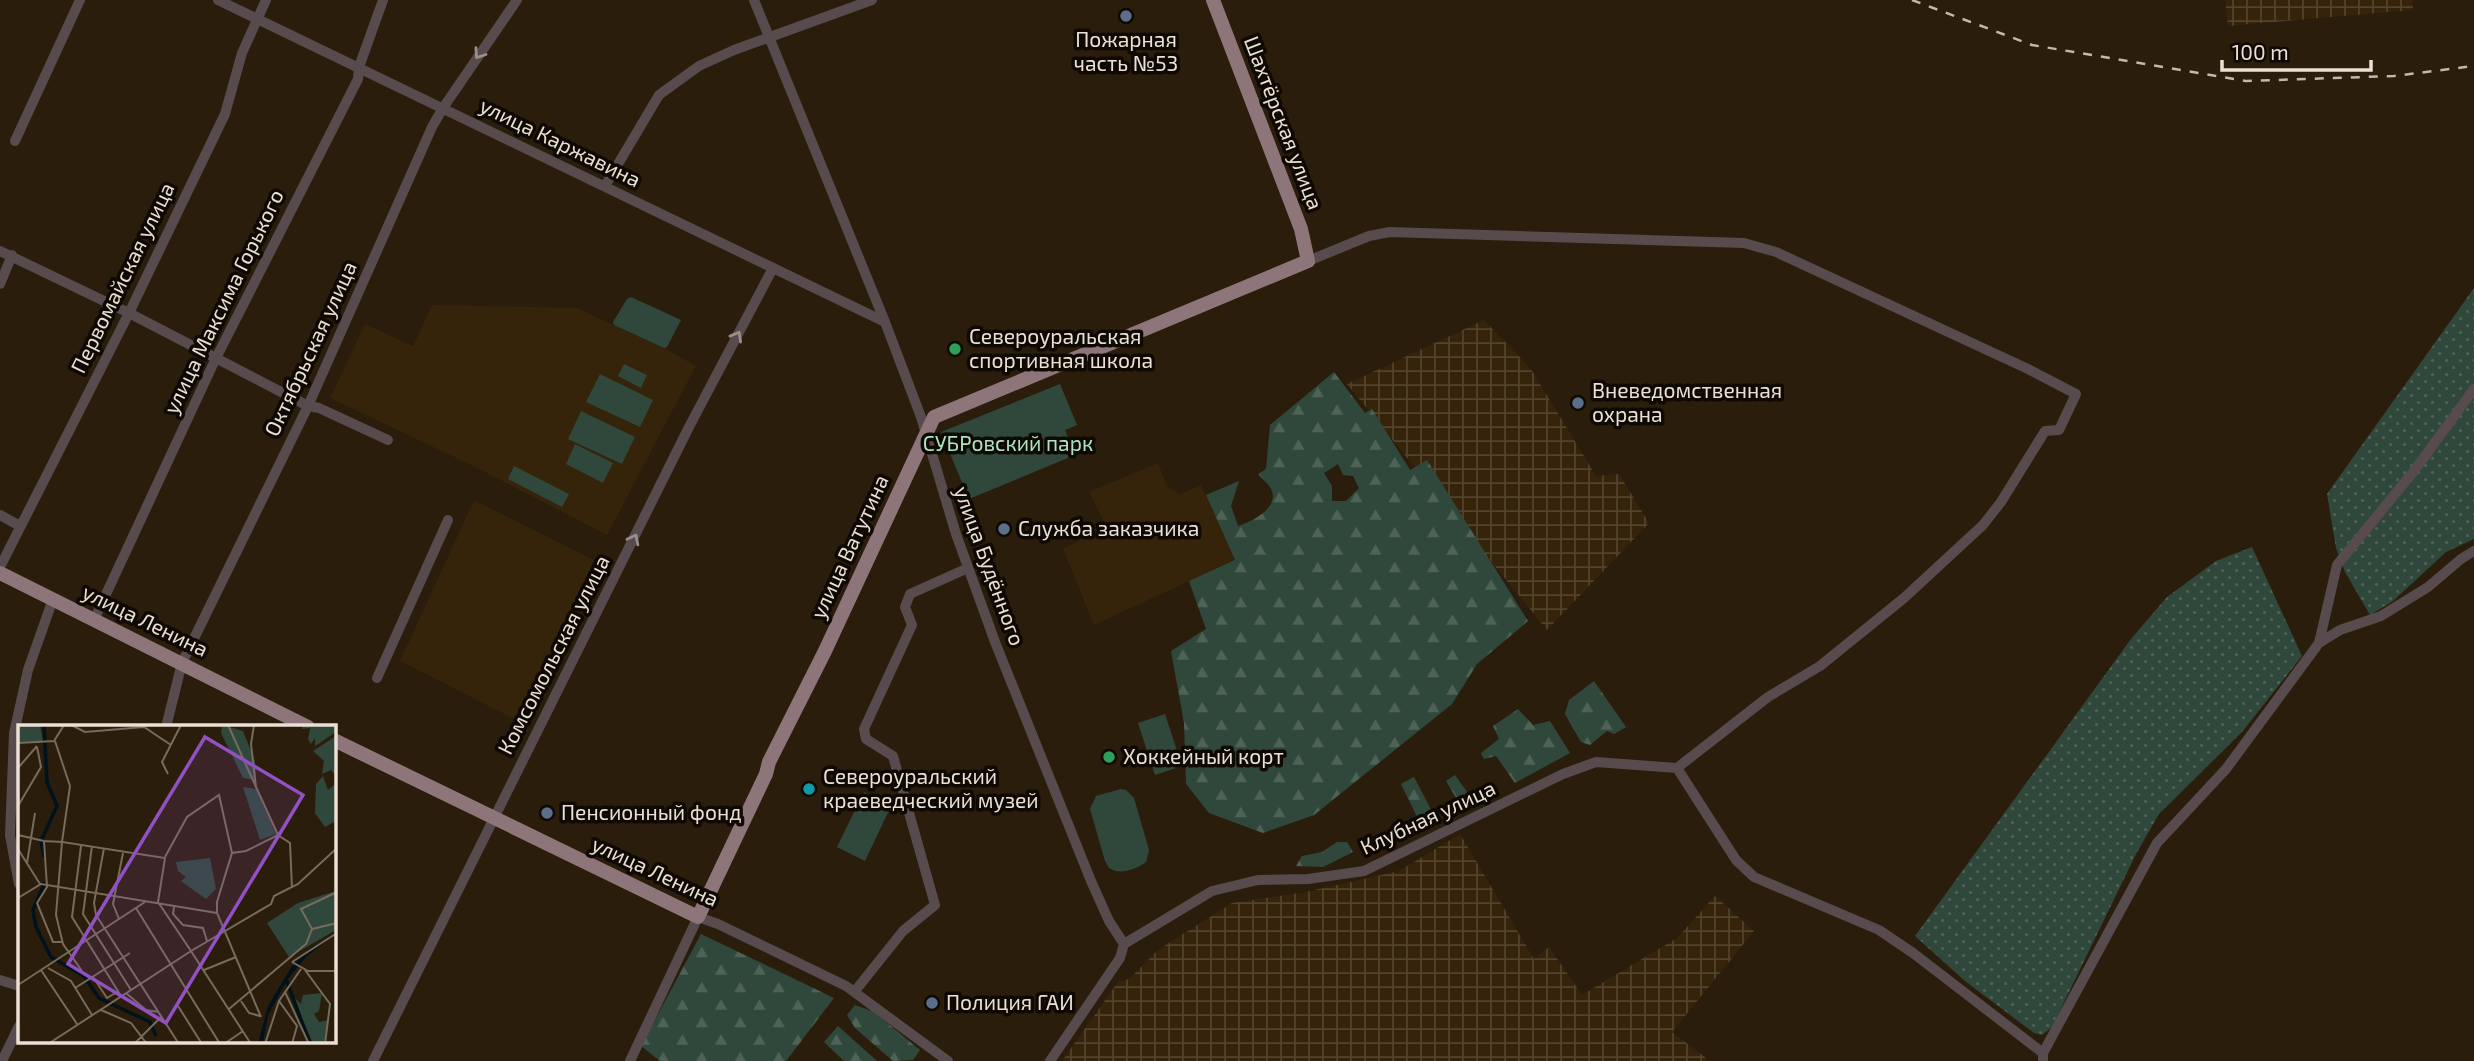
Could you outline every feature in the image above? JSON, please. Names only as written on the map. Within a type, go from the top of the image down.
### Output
[{"type":"main road","name":"Шахтёрская улица","points":[[1213,0],[1301,229],[1308,261]]},
{"type":"main road","name":"улица Ватутина","points":[[698,917],[934,417],[1308,261]]},
{"type":"main road","name":"улица Ленина","points":[[0,573],[305,725]]},
{"type":"main road","name":"улица Ленина","points":[[336,741],[698,917]]},
{"type":"street","points":[[15,141],[80,0]]},
{"type":"street","name":"улица Каржавина","points":[[218,0],[885,322]]},
{"type":"street","name":"Первомайская улица","points":[[0,567],[225,114],[242,53],[266,0]]},
{"type":"street","name":"улица Максима Горького","points":[[94,620],[215,360],[358,79],[359,68],[383,0]]},
{"type":"street","name":"Октябрьская улица","points":[[166,725],[182,663],[308,406],[443,108],[517,0]]},
{"type":"street","name":"улица Будённого","points":[[754,0],[921,417],[924,435],[995,642],[1091,881],[1109,921],[1124,944]]},
{"type":"street","points":[[605,186],[659,95],[699,66],[769,37],[872,0]]},
{"type":"street","points":[[1308,261],[1369,236],[1390,232],[1744,243],[1776,252],[2076,394],[2059,430],[2045,431],[1983,526],[1904,598],[1820,666],[1768,697],[1677,768],[1735,860],[1754,877],[1879,930],[2043,1057],[2157,843],[2226,769],[2319,643],[2340,630],[2381,616],[2428,587],[2460,559],[2474,551]]},
{"type":"street","points":[[0,284],[5,253],[308,406],[319,408],[388,440]]},
{"type":"street","name":"Комсомольская улица","points":[[373,1061],[689,427],[773,268]]},
{"type":"street","points":[[2319,643],[2337,565],[2414,471],[2474,389]]},
{"type":"street","points":[[0,515],[20,526]]},
{"type":"street","points":[[377,678],[448,520]]},
{"type":"street","points":[[855,991],[903,931],[935,905],[893,756],[866,738],[864,729],[912,625],[905,607],[910,594],[968,568]]},
{"type":"street","points":[[18,879],[10,835],[14,733],[28,670],[53,599]]},
{"type":"street","name":"Клубная улица","points":[[1124,944],[1212,891],[1258,880],[1308,879],[1364,871],[1563,774],[1596,762],[1677,768]]},
{"type":"street","name":"улица Ленина","points":[[698,917],[718,924],[855,991],[948,1061]]},
{"type":"street","name":"улица Ватутина","points":[[630,1061],[698,917]]},
{"type":"street","points":[[1051,1061],[1120,958],[1124,944]]},
{"type":"street","points":[[0,981],[18,986]]},
{"type":"street","points":[[2,1061],[18,1028]]},
{"type":"shaded area","points":[[2225,0],[2412,0],[2413,10],[2228,26]]},
{"type":"shaded area","points":[[432,305],[577,308],[664,348],[696,366],[607,535],[469,464],[330,398],[365,324],[413,346]]},
{"type":"shaded area","points":[[1484,320],[1531,369],[1596,476],[1619,474],[1649,523],[1547,630],[1347,384]]},
{"type":"shaded area","points":[[1158,463],[1167,486],[1180,494],[1201,485],[1235,560],[1094,625],[1063,549],[1106,526],[1089,492]]},
{"type":"shaded area","points":[[474,500],[594,560],[518,721],[400,661]]},
{"type":"shaded area","points":[[1460,834],[1534,959],[1549,947],[1582,995],[1677,938],[1715,896],[1754,931],[1672,1032],[1710,1061],[1062,1061],[1118,982],[1129,979],[1158,950],[1232,903],[1306,892],[1399,871]]},
{"type":"green space","points":[[2474,288],[2474,539],[2446,552],[2393,601],[2370,615],[2345,572],[2336,548],[2327,494]]},
{"type":"green space","points":[[631,297],[681,320],[667,347],[614,325],[613,322]]},
{"type":"green space","points":[[624,364],[647,375],[641,388],[618,376]]},
{"type":"green space","points":[[1334,372],[1365,413],[1372,409],[1410,470],[1427,460],[1528,621],[1477,664],[1452,704],[1314,815],[1263,833],[1209,813],[1186,784],[1184,723],[1171,651],[1206,629],[1189,581],[1235,560],[1206,495],[1239,481],[1231,506],[1238,526],[1258,517],[1272,501],[1270,487],[1258,474],[1266,469],[1270,425]],"holes":[[[1338,464],[1343,475],[1353,476],[1359,488],[1346,501],[1332,501],[1332,486],[1324,473]]]},
{"type":"green space","points":[[600,374],[653,400],[640,427],[586,402]]},
{"type":"green space","name":"СУБРовский парк","points":[[1060,384],[1077,425],[1065,430],[1075,455],[969,499],[941,432]]},
{"type":"green space","points":[[581,411],[635,437],[622,464],[568,439]]},
{"type":"green space","points":[[575,444],[613,463],[603,483],[566,464]]},
{"type":"green space","points":[[514,466],[569,494],[562,507],[508,479]]},
{"type":"green space","points":[[2252,547],[2302,656],[2242,732],[2159,814],[2136,854],[2052,1027],[2042,1035],[2034,1033],[1965,981],[1915,936],[2131,639],[2167,597],[2216,561]]},
{"type":"green space","points":[[1594,681],[1626,727],[1614,734],[1607,731],[1590,745],[1581,742],[1565,714],[1569,700]]},
{"type":"green space","points":[[1518,709],[1533,725],[1550,721],[1570,753],[1515,783],[1496,756],[1484,759],[1481,753],[1499,739],[1493,726]]},
{"type":"green space","points":[[1165,714],[1182,766],[1155,775],[1138,723]]},
{"type":"green space","points":[[1455,775],[1475,803],[1468,808],[1458,801],[1446,781]]},
{"type":"green space","points":[[1414,777],[1436,819],[1433,825],[1422,827],[1401,784]]},
{"type":"green space","points":[[1121,789],[1134,798],[1149,850],[1146,862],[1133,869],[1118,871],[1109,868],[1105,861],[1090,809],[1096,796]]},
{"type":"green space","points":[[864,792],[891,806],[865,861],[837,847]]},
{"type":"green space","points":[[1337,842],[1347,842],[1353,852],[1323,867],[1296,866],[1302,856],[1322,852]]},
{"type":"green space","points":[[701,934],[834,998],[786,1061],[660,1061],[641,1046]]},
{"type":"green space","points":[[855,1005],[874,1012],[920,1050],[913,1060],[893,1061],[855,1028],[847,1015]]},
{"type":"green space","points":[[838,1026],[877,1061],[844,1061],[824,1042]]},
{"type":"railway","points":[[1912,0],[2032,45],[2246,81],[2394,76],[2474,66]]},
{"type":"place","name":"Пожарная часть №53","points":[[1126,16]]},
{"type":"place","name":"Североуральская спортивная школа","points":[[955,349]]},
{"type":"place","name":"Вневедомственная охрана","points":[[1578,403]]},
{"type":"place","name":"Служба заказчика","points":[[1004,529]]},
{"type":"place","name":"Хоккейный корт","points":[[1109,757]]},
{"type":"place","name":"Североуральский краеведческий музей","points":[[809,789]]},
{"type":"place","name":"Пенсионный фонд","points":[[547,813]]},
{"type":"place","name":"Полиция ГАИ","points":[[932,1003]]}]
